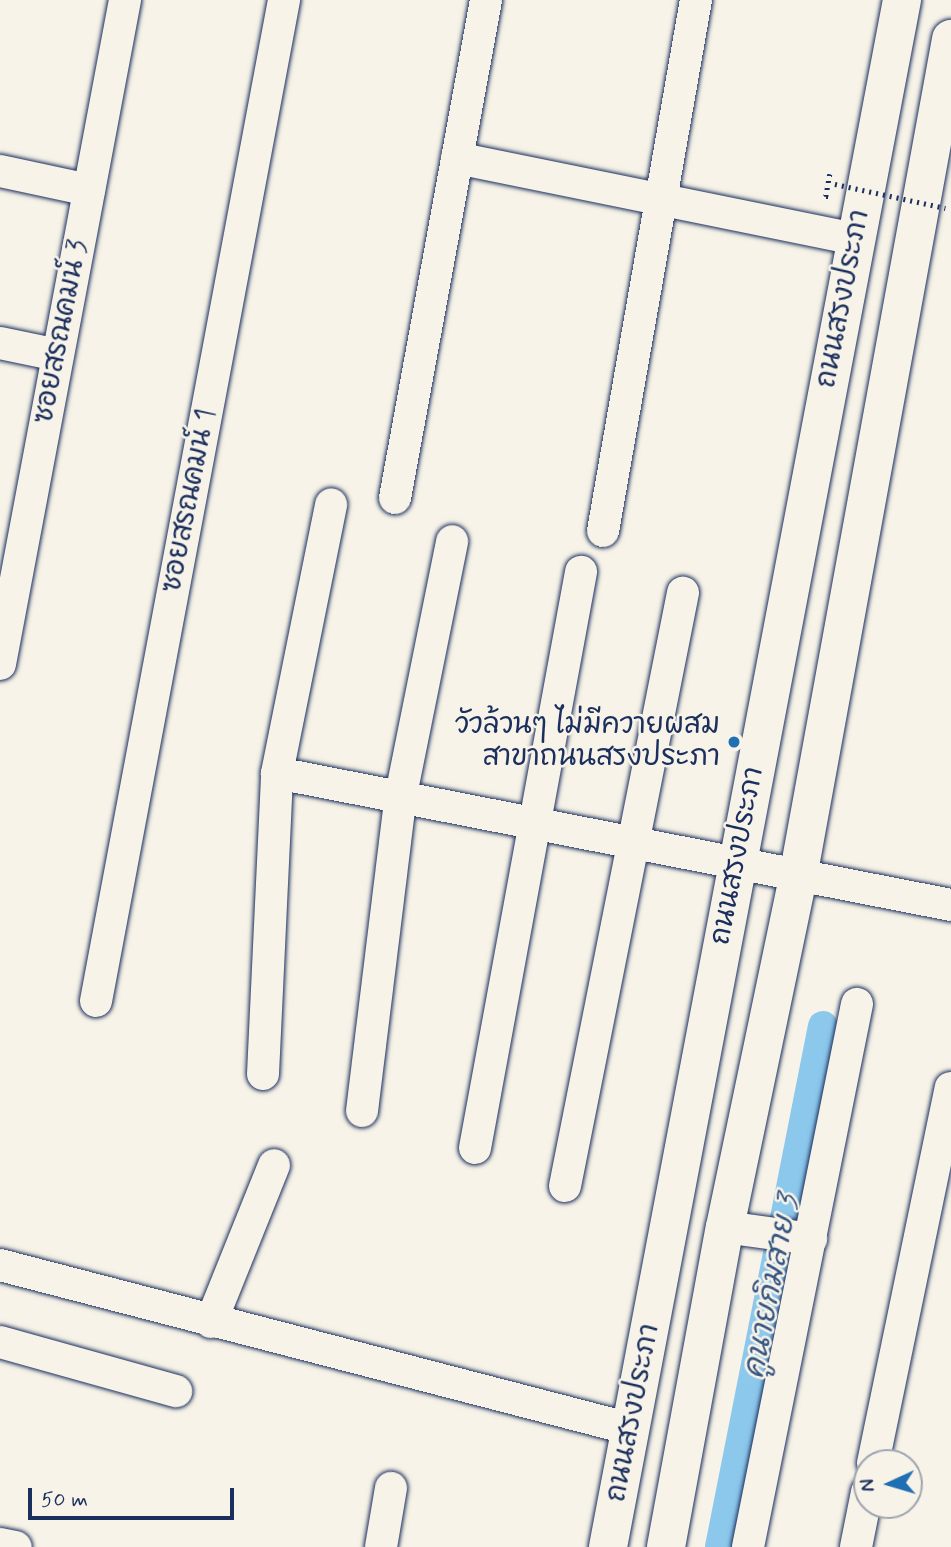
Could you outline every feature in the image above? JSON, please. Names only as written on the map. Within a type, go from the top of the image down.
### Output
[{"type":"main road","name":"ถนนสรงประภา","points":[[608,1547],[902,0]]},
{"type":"main road","name":"ถนนสรงประภา","points":[[666,1547],[725,1227],[797,877],[951,39]]},
{"type":"street","name":"ซอยสรณคมน์ 3","points":[[0,664],[13,519],[58,355],[125,0]]},
{"type":"street","name":"ซอยสรณคมน์ 1","points":[[96,1001],[284,0]]},
{"type":"street","points":[[394,498],[486,0]]},
{"type":"street","points":[[603,531],[696,0]]},
{"type":"street","points":[[457,158],[855,239]]},
{"type":"street","points":[[0,170],[89,190]]},
{"type":"street","points":[[0,343],[58,355]]},
{"type":"street","points":[[263,1074],[277,773],[331,504]]},
{"type":"street","points":[[362,1111],[400,800],[452,541]]},
{"type":"street","points":[[475,1148],[581,572]]},
{"type":"street","points":[[565,1186],[683,593]]},
{"type":"street","points":[[277,773],[400,800],[951,905]]},
{"type":"street","points":[[748,1547],[804,1239],[857,1004]]},
{"type":"street","points":[[876,1449],[951,1088]]},
{"type":"street","points":[[211,1322],[274,1165]]},
{"type":"street","points":[[725,1227],[804,1239]]},
{"type":"street","points":[[0,1265],[211,1322],[412,1368],[631,1429]]},
{"type":"street","points":[[0,1342],[176,1391]]},
{"type":"street","points":[[381,1547],[391,1488]]},
{"type":"street","points":[[856,1547],[862,1519]]},
{"type":"street","points":[[0,1544],[16,1547]]},
{"type":"path","points":[[835,184],[944,208]]},
{"type":"waterway","name":"คูนายกิมสาย 3","points":[[720,1547],[823,1026]]},
{"type":"place","name":"วัวล้วนๆ ไม่มีควายผสม สาขาถนนสรงประภา","points":[[734,742]]}]
